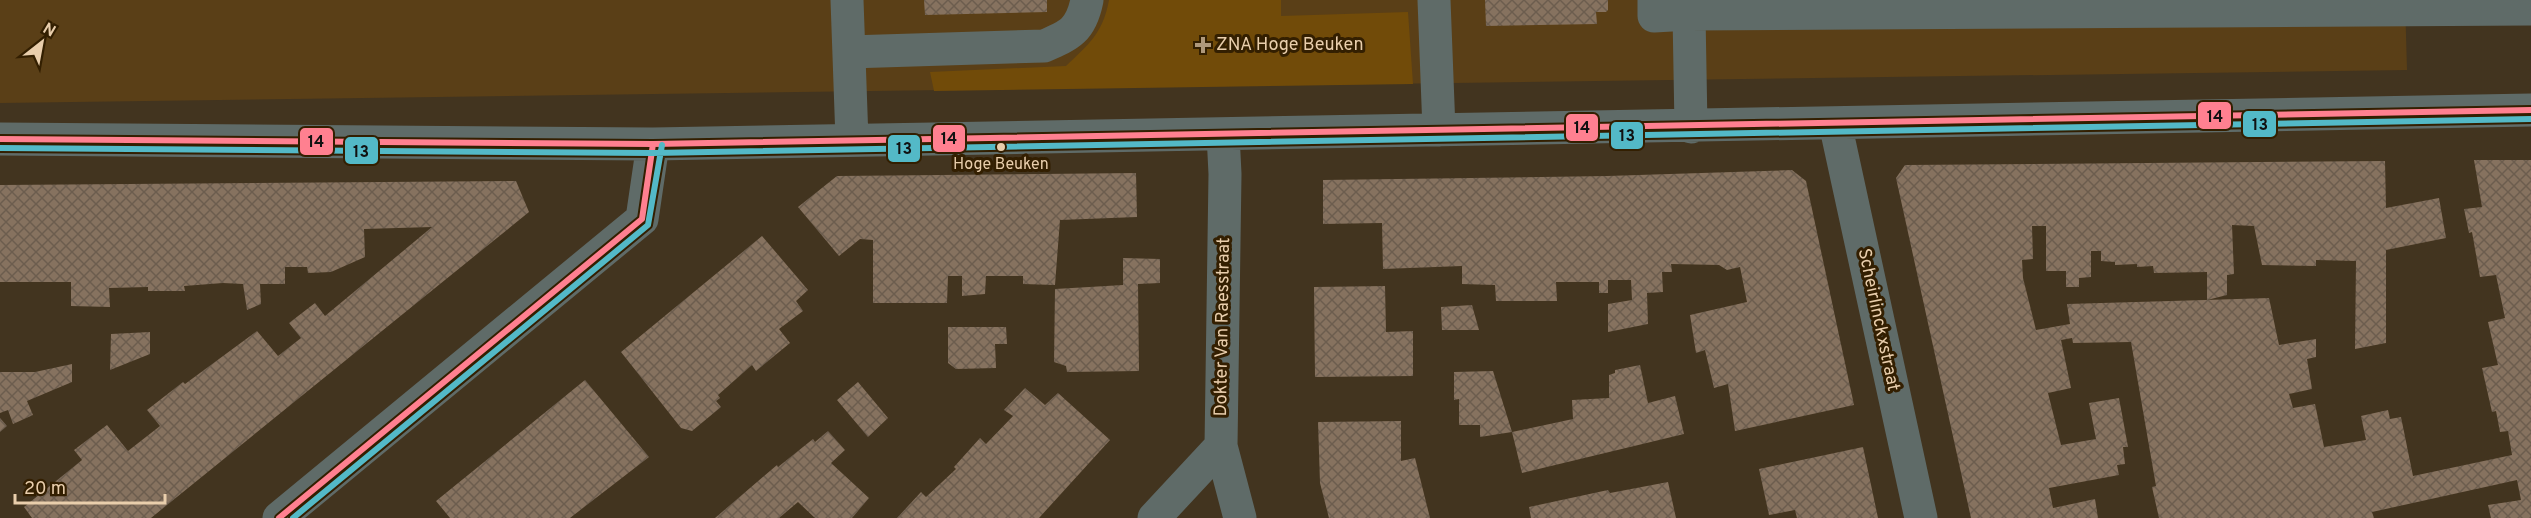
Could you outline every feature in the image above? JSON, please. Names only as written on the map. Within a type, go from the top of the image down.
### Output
[{"type":"street","points":[[847,0],[852,140]]},
{"type":"street","points":[[849,52],[1044,46],[1065,37],[1083,19],[1088,0]]},
{"type":"street","points":[[1434,0],[1439,130]]},
{"type":"street","points":[[1654,0],[1654,16],[2531,9]]},
{"type":"street","points":[[1689,14],[1691,127]]},
{"type":"street","points":[[0,139],[653,144],[2531,110]]},
{"type":"street","name":"Scheirlinckxstraat","points":[[1835,123],[1921,518]]},
{"type":"street","name":"Dokter Van Raesstraat","points":[[1224,134],[1221,446],[1240,518]]},
{"type":"street","points":[[279,518],[642,219],[653,144]]},
{"type":"street","points":[[1154,518],[1221,446]]},
{"type":"shaded area","name":"ZNA Hoge Beuken","points":[[0,0],[2405,0],[2407,70],[0,103]]},
{"type":"shaded area","points":[[1109,0],[1281,0],[1281,16],[1408,12],[1413,84],[934,91],[930,72],[1066,66],[1099,30]]},
{"type":"building","points":[[924,0],[1047,0],[1047,12],[925,15]]},
{"type":"building","points":[[1485,0],[1608,0],[1608,10],[1596,12],[1597,24],[1486,26]]},
{"type":"building","points":[[2474,160],[2531,160],[2531,518],[2491,518],[2488,505],[2521,500],[2517,480],[2372,512],[2374,518],[2159,518],[2152,487],[2156,486],[2131,342],[2073,343],[2072,338],[2061,340],[2071,388],[2048,393],[2061,445],[2096,439],[2089,403],[2119,398],[2128,447],[2123,447],[2125,464],[2117,465],[2119,475],[2049,488],[2053,508],[2095,499],[2098,518],[1971,518],[1896,178],[1905,165],[2385,161],[2386,208],[2439,198],[2446,238],[2386,250],[2386,343],[2355,349],[2356,261],[2316,260],[2316,266],[2262,265],[2254,226],[2232,225],[2234,274],[2227,275],[2227,295],[2207,300],[2269,298],[2279,345],[2316,339],[2316,357],[2307,359],[2312,389],[2289,394],[2293,408],[2315,404],[2324,447],[2366,440],[2361,416],[2388,410],[2390,419],[2401,417],[2413,476],[2512,455],[2508,431],[2500,432],[2496,411],[2492,412],[2482,368],[2498,365],[2488,322],[2505,318],[2496,275],[2480,277],[2472,232],[2469,233],[2464,209],[2482,207]],"holes":[[[2032,226],[2046,226],[2046,271],[2066,271],[2066,287],[2079,287],[2079,278],[2091,277],[2091,251],[2101,251],[2101,261],[2115,262],[2115,265],[2153,266],[2154,273],[2207,272],[2207,300],[2067,304],[2070,324],[2036,330],[2023,278],[2022,260],[2033,259]]]},
{"type":"building","points":[[1792,170],[1806,181],[1854,405],[1735,431],[1728,384],[1714,388],[1705,350],[1696,353],[1690,315],[1747,302],[1740,267],[1727,270],[1719,265],[1671,264],[1672,272],[1662,272],[1663,292],[1647,293],[1648,324],[1608,332],[1608,304],[1632,300],[1631,280],[1608,280],[1608,293],[1599,293],[1599,282],[1556,282],[1557,301],[1496,301],[1495,285],[1462,284],[1462,266],[1383,269],[1382,223],[1323,224],[1323,180],[1607,176]]},
{"type":"building","points":[[1136,173],[1137,217],[1060,220],[1055,285],[1023,284],[1023,276],[986,276],[985,294],[962,296],[962,276],[948,276],[947,303],[873,303],[873,240],[860,239],[839,256],[798,207],[837,176]]},
{"type":"building","points":[[516,181],[529,212],[151,518],[32,518],[24,507],[82,460],[74,450],[107,425],[128,451],[160,426],[147,410],[183,382],[185,384],[257,331],[278,356],[301,338],[289,323],[315,303],[325,316],[432,227],[364,229],[365,257],[331,272],[308,273],[307,267],[285,267],[285,284],[260,284],[261,304],[247,310],[243,284],[223,283],[184,286],[185,291],[148,291],[148,287],[109,288],[110,307],[71,306],[71,282],[0,282],[0,185]]},
{"type":"building","points":[[762,236],[808,290],[796,301],[803,311],[779,329],[790,343],[756,371],[752,365],[718,395],[720,398],[716,401],[721,407],[692,431],[681,428],[621,352]]},
{"type":"building","points":[[1123,258],[1160,259],[1160,283],[1138,284],[1139,371],[1067,372],[1066,366],[1054,362],[1055,289],[1123,285]]},
{"type":"building","points":[[1385,286],[1386,332],[1413,331],[1413,376],[1315,377],[1314,287]]},
{"type":"building","points":[[1472,305],[1479,330],[1442,330],[1441,307]]},
{"type":"building","points":[[948,327],[1006,327],[1007,344],[995,344],[996,368],[956,369],[948,363]]},
{"type":"building","points":[[150,332],[150,354],[110,370],[111,334]]},
{"type":"building","points":[[72,364],[72,382],[27,401],[33,415],[13,424],[8,410],[0,413],[0,372],[35,372]]},
{"type":"building","points":[[1640,365],[1648,403],[1675,396],[1684,434],[1522,473],[1512,432],[1573,419],[1572,400],[1609,398],[1609,375],[1615,373],[1615,370]]},
{"type":"building","points":[[1493,371],[1512,432],[1480,437],[1480,425],[1459,425],[1459,399],[1454,400],[1454,372]]},
{"type":"building","points":[[585,380],[649,457],[570,518],[450,518],[436,501]]},
{"type":"building","points":[[858,382],[888,418],[868,437],[837,400]]},
{"type":"building","points":[[1025,388],[1045,405],[1058,393],[1110,440],[1039,518],[897,518],[921,492],[926,497],[956,469],[954,467],[980,438],[986,444],[1013,416],[1004,410]]},
{"type":"building","points":[[0,418],[7,426],[0,432]]},
{"type":"building","points":[[1401,421],[1401,461],[1415,458],[1430,518],[1329,518],[1320,483],[1318,422]]},
{"type":"building","points":[[828,431],[845,450],[831,463],[869,498],[852,518],[815,518],[798,502],[779,518],[715,518],[777,465],[778,467],[813,439],[815,442]]},
{"type":"building","points":[[1863,447],[1878,518],[1797,518],[1795,510],[1769,515],[1759,469]]},
{"type":"building","points":[[1668,482],[1676,518],[1531,518],[1529,507],[1608,490],[1610,493]]},
{"type":"transit line","name":"14","points":[[0,139],[653,144],[2531,110]]},
{"type":"transit line","name":"13","points":[[0,148],[653,153],[2531,119]]},
{"type":"transit line","name":"14","points":[[279,518],[642,219],[653,144]]},
{"type":"transit line","name":"13","points":[[293,518],[648,225],[662,145]]},
{"type":"place","name":"ZNA Hoge Beuken","points":[[1203,45]]},
{"type":"place","name":"Hoge Beuken","points":[[1001,147]]}]
